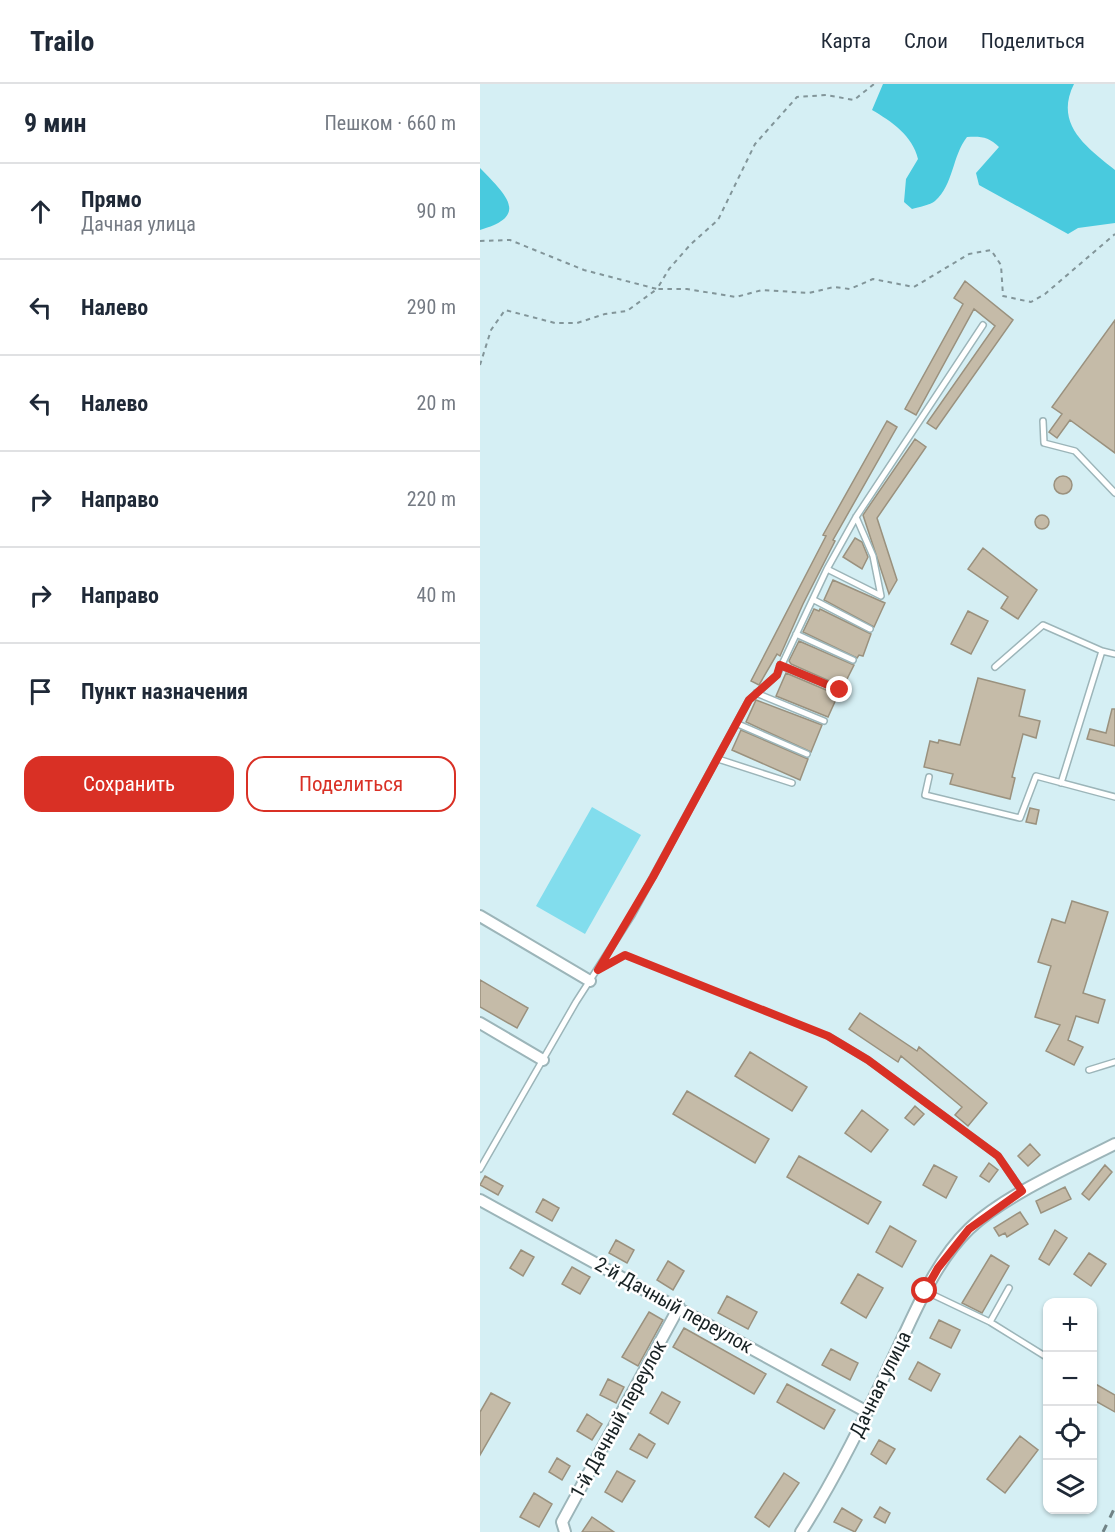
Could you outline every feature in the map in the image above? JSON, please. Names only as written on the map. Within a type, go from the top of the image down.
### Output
[{"type":"street","points":[[480,916],[590,981]]},
{"type":"street","points":[[480,1023],[543,1060]]},
{"type":"street","name":"Дачная улица","points":[[801,1532],[818,1506],[867,1413],[925,1291],[938,1268],[969,1229],[1022,1191],[1115,1144]]},
{"type":"street","name":"2-й Дачный переулок","points":[[480,1200],[679,1307],[867,1413]]},
{"type":"street","name":"1-й Дачный переулок","points":[[565,1532],[562,1522],[679,1307]]},
{"type":"lane","points":[[480,1169],[590,981],[632,915],[738,724],[749,700],[777,675],[827,568],[856,517],[983,325]]},
{"type":"lane","points":[[1043,421],[1044,442],[1075,451],[1115,493]]},
{"type":"lane","points":[[827,568],[881,596],[873,556],[856,517]]},
{"type":"lane","points":[[813,600],[870,629]]},
{"type":"lane","points":[[995,667],[1043,625],[1102,651],[1115,654]]},
{"type":"lane","points":[[796,634],[853,660]]},
{"type":"lane","points":[[1060,783],[1102,651]]},
{"type":"lane","points":[[780,665],[840,690]]},
{"type":"lane","points":[[756,693],[824,721]]},
{"type":"lane","points":[[738,724],[807,754]]},
{"type":"lane","points":[[718,759],[792,783]]},
{"type":"lane","points":[[929,777],[925,795],[1020,818],[1036,776],[1115,797]]},
{"type":"lane","points":[[828,1036],[868,1060],[998,1156],[1022,1191]]},
{"type":"lane","points":[[1089,1070],[1115,1062]]},
{"type":"lane","points":[[990,1322],[1009,1288]]},
{"type":"lane","points":[[925,1291],[990,1322],[1043,1355]]},
{"type":"path","points":[[480,365],[491,330],[505,310],[555,323],[578,323],[604,314],[627,311],[657,289],[669,269],[690,245],[718,220],[755,144],[797,97],[826,94],[854,100],[874,84]]},
{"type":"path","points":[[480,241],[510,240],[585,270],[657,289],[687,289],[736,297],[762,290],[810,293],[834,287],[850,289],[873,279],[914,287],[969,254],[991,250],[1001,265],[1003,296],[1030,302],[1045,294],[1115,234]]},
{"type":"path","points":[[598,970],[625,955],[828,1036]]},
{"type":"shaded area","points":[[883,84],[1074,84],[1069,98],[1068,111],[1071,123],[1084,143],[1115,170],[1115,223],[1078,228],[1068,234],[979,185],[976,173],[999,147],[988,139],[976,137],[967,137],[958,153],[946,187],[935,201],[912,209],[904,202],[906,179],[918,159],[906,136],[894,124],[872,110]]},
{"type":"shaded area","points":[[480,168],[504,195],[509,211],[505,218],[496,224],[480,230]]},
{"type":"shaded area","points":[[592,807],[641,835],[585,934],[536,906]]},
{"type":"building","points":[[965,281],[1013,320],[936,429],[927,423],[995,326],[974,309],[916,415],[905,409],[963,304],[954,298]]},
{"type":"building","points":[[1115,320],[1115,453],[1070,420],[1057,438],[1049,432],[1062,414],[1052,407]]},
{"type":"building","points":[[887,421],[897,427],[833,540],[835,541],[780,656],[777,654],[759,685],[751,681],[826,536],[823,535]]},
{"type":"building","points":[[915,439],[926,447],[877,518],[897,580],[889,594],[863,515]]},
{"type":"building","points":[[1059,476],[1067,476],[1072,481],[1070,492],[1059,494],[1054,489],[1054,481]]},
{"type":"building","points":[[1042,515],[1047,517],[1049,522],[1047,527],[1042,529],[1037,527],[1035,522],[1037,517]]},
{"type":"building","points":[[855,538],[862,542],[868,557],[862,569],[843,557]]},
{"type":"building","points":[[983,548],[1037,590],[1018,619],[1001,608],[1008,597],[968,569]]},
{"type":"building","points":[[833,580],[885,603],[874,627],[824,600]]},
{"type":"building","points":[[814,609],[819,611],[820,609],[871,634],[863,656],[859,655],[857,658],[803,632]]},
{"type":"building","points":[[968,611],[988,621],[971,654],[951,644]]},
{"type":"building","points":[[799,641],[854,665],[843,687],[791,664],[789,661]]},
{"type":"building","points":[[786,673],[838,695],[828,717],[776,696]]},
{"type":"building","points":[[978,678],[1025,690],[1019,716],[1040,721],[1036,738],[1023,734],[1012,777],[1015,778],[1010,799],[950,784],[953,774],[924,767],[930,741],[938,743],[939,740],[960,745]]},
{"type":"building","points":[[756,700],[822,725],[811,752],[746,722]]},
{"type":"building","points":[[1112,709],[1115,709],[1115,746],[1087,739],[1090,729],[1106,733]]},
{"type":"building","points":[[741,730],[808,759],[800,780],[732,750]]},
{"type":"building","points":[[1030,808],[1039,810],[1036,824],[1026,822]]},
{"type":"building","points":[[1072,901],[1108,912],[1083,993],[1105,1000],[1098,1023],[1076,1016],[1068,1040],[1083,1047],[1074,1065],[1046,1051],[1060,1025],[1035,1017],[1051,966],[1038,962],[1052,919],[1065,923]]},
{"type":"building","points":[[480,980],[528,1008],[517,1028],[480,1007]]},
{"type":"building","points":[[860,1013],[917,1051],[919,1047],[987,1103],[968,1126],[955,1115],[962,1107],[901,1056],[898,1062],[849,1029]]},
{"type":"building","points":[[750,1052],[807,1087],[792,1111],[735,1076]]},
{"type":"building","points":[[687,1091],[769,1139],[755,1163],[673,1114]]},
{"type":"building","points":[[915,1106],[924,1114],[914,1125],[905,1118]]},
{"type":"building","points":[[862,1110],[888,1130],[871,1152],[845,1133]]},
{"type":"building","points":[[1030,1144],[1040,1155],[1028,1166],[1018,1156]]},
{"type":"building","points":[[799,1156],[881,1202],[868,1224],[787,1177]]},
{"type":"building","points":[[989,1163],[998,1170],[989,1182],[980,1176]]},
{"type":"building","points":[[934,1165],[957,1177],[946,1198],[923,1185]]},
{"type":"building","points":[[1105,1165],[1112,1172],[1089,1200],[1082,1194]]},
{"type":"building","points":[[485,1176],[503,1186],[498,1195],[480,1185]]},
{"type":"building","points":[[1065,1187],[1071,1199],[1041,1213],[1036,1201]]},
{"type":"building","points":[[543,1199],[559,1208],[552,1221],[536,1212]]},
{"type":"building","points":[[1020,1212],[1028,1224],[1007,1237],[1005,1233],[999,1236],[994,1228]]},
{"type":"building","points":[[890,1226],[916,1241],[902,1267],[876,1252]]},
{"type":"building","points":[[1055,1230],[1067,1238],[1049,1265],[1039,1259]]},
{"type":"building","points":[[616,1240],[634,1250],[627,1263],[609,1253]]},
{"type":"building","points":[[521,1250],[534,1257],[523,1276],[510,1268]]},
{"type":"building","points":[[1089,1253],[1106,1264],[1091,1286],[1074,1274]]},
{"type":"building","points":[[991,1255],[1009,1266],[982,1313],[962,1303]]},
{"type":"building","points":[[668,1261],[684,1271],[673,1290],[657,1280]]},
{"type":"building","points":[[572,1267],[590,1277],[580,1294],[562,1284]]},
{"type":"building","points":[[858,1274],[883,1288],[866,1318],[841,1303]]},
{"type":"building","points":[[727,1296],[757,1312],[748,1329],[718,1313]]},
{"type":"building","points":[[649,1312],[663,1320],[638,1366],[622,1357]]},
{"type":"building","points":[[939,1320],[960,1330],[951,1348],[930,1338]]},
{"type":"building","points":[[684,1328],[766,1374],[754,1394],[673,1347]]},
{"type":"building","points":[[831,1349],[858,1363],[850,1380],[822,1365]]},
{"type":"building","points":[[918,1362],[940,1374],[931,1391],[909,1379]]},
{"type":"building","points":[[608,1379],[624,1387],[616,1403],[600,1395]]},
{"type":"building","points":[[787,1384],[835,1410],[824,1429],[777,1402]]},
{"type":"building","points":[[1097,1385],[1115,1395],[1115,1412],[1097,1402]]},
{"type":"building","points":[[662,1392],[680,1402],[668,1424],[650,1413]]},
{"type":"building","points":[[491,1393],[510,1403],[480,1455],[480,1412]]},
{"type":"building","points":[[587,1414],[602,1424],[592,1440],[577,1431]]},
{"type":"building","points":[[639,1434],[655,1444],[647,1458],[630,1449]]},
{"type":"building","points":[[1020,1436],[1038,1450],[1005,1493],[987,1479]]},
{"type":"building","points":[[879,1440],[895,1449],[886,1464],[871,1454]]},
{"type":"building","points":[[557,1458],[570,1466],[562,1480],[549,1472]]},
{"type":"building","points":[[617,1471],[635,1481],[622,1502],[605,1492]]},
{"type":"building","points":[[784,1473],[799,1483],[769,1527],[755,1517]]},
{"type":"building","points":[[534,1493],[552,1504],[539,1527],[520,1517]]},
{"type":"building","points":[[880,1507],[890,1513],[885,1523],[874,1517]]},
{"type":"building","points":[[842,1508],[862,1520],[855,1532],[834,1522]]},
{"type":"building","points":[[592,1517],[614,1532],[582,1532]]},
{"type":"railway","points":[[1103,1532],[1115,1507]]},
{"type":"route","points":[[840,690],[780,665],[777,675],[749,700],[653,877],[598,970],[625,955],[828,1036],[868,1060],[998,1156],[1022,1191],[969,1229],[938,1268],[925,1291]]}]
